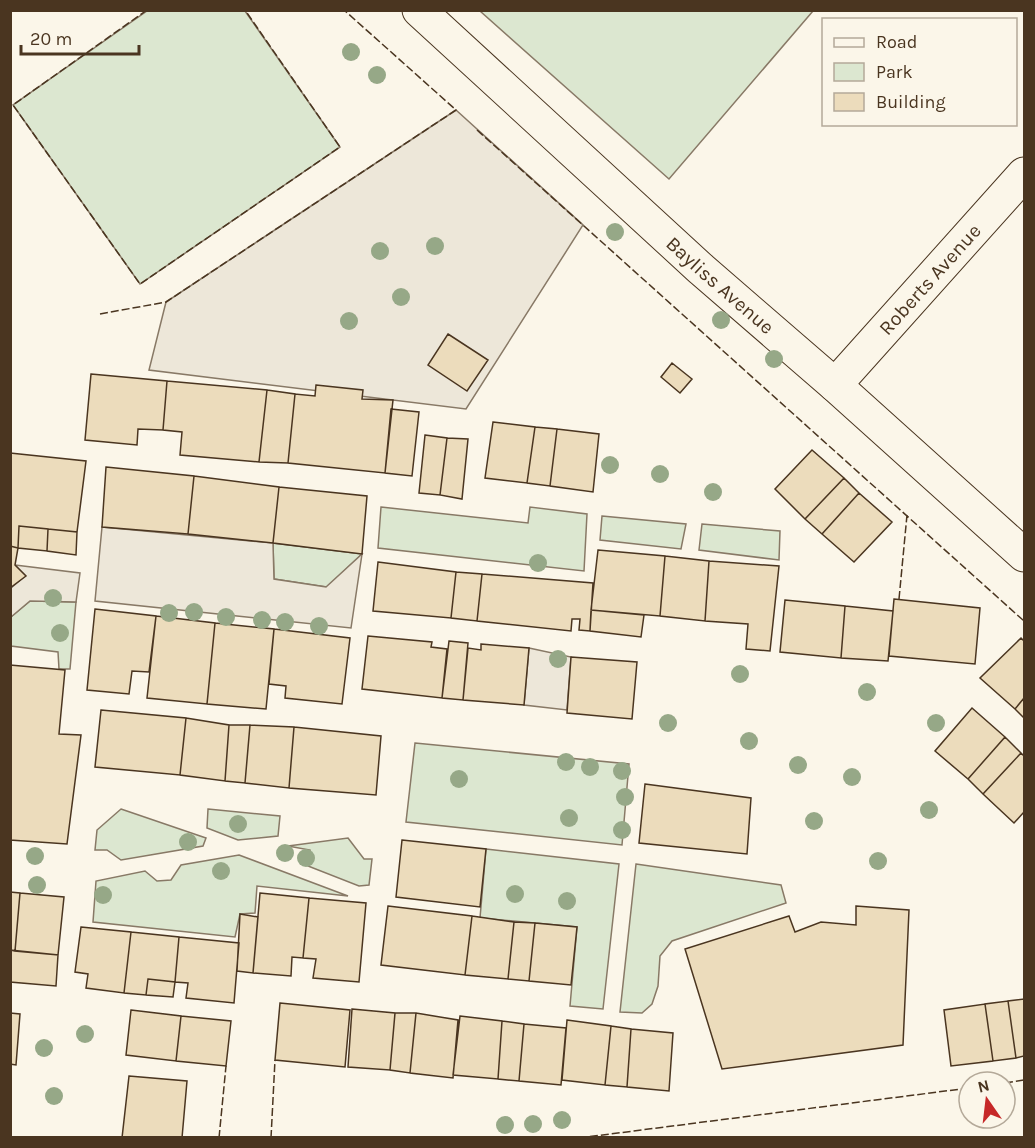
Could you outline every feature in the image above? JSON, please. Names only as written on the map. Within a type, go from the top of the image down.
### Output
[{"type":"street","name":"Bayliss Avenue","points":[[419,10],[701,269],[836,385],[1024,555]]},
{"type":"street","name":"Roberts Avenue","points":[[836,385],[1024,174]]},
{"type":"green space","points":[[147,11],[245,11],[340,147],[140,284],[13,105]]},
{"type":"green space","points":[[480,11],[813,11],[669,179]]},
{"type":"green space","points":[[381,507],[528,523],[530,507],[587,514],[584,571],[378,548]]},
{"type":"green space","points":[[602,516],[686,524],[681,549],[600,540]]},
{"type":"green space","points":[[702,524],[780,531],[779,560],[699,550]]},
{"type":"green space","points":[[273,543],[362,554],[327,587],[274,579]]},
{"type":"green space","points":[[30,601],[76,602],[70,669],[59,669],[58,652],[11,646],[11,617]]},
{"type":"green space","points":[[415,743],[629,764],[622,845],[406,822]]},
{"type":"green space","points":[[121,809],[206,838],[203,846],[121,860],[107,850],[95,850],[97,830]]},
{"type":"green space","points":[[208,809],[280,816],[278,836],[238,840],[207,828]]},
{"type":"green space","points":[[348,838],[364,859],[372,859],[369,885],[359,886],[308,866],[310,850],[288,846]]},
{"type":"green space","points":[[486,849],[619,864],[603,1009],[570,1006],[577,927],[480,918]]},
{"type":"green space","points":[[239,855],[348,896],[257,886],[255,913],[240,914],[235,937],[93,922],[96,881],[145,871],[157,881],[171,880],[181,865]]},
{"type":"green space","points":[[636,864],[781,885],[786,903],[672,941],[660,956],[658,986],[652,1004],[642,1013],[620,1012]]},
{"type":"shaded area","points":[[456,110],[583,225],[466,409],[149,370],[166,302]]},
{"type":"shaded area","points":[[102,527],[273,543],[274,579],[326,587],[362,554],[351,628],[95,601]]},
{"type":"shaded area","points":[[15,565],[80,573],[76,602],[30,601],[11,617],[11,588],[25,576]]},
{"type":"shaded area","points":[[529,648],[571,657],[567,710],[524,705]]},
{"type":"building","points":[[448,334],[488,360],[467,391],[428,365]]},
{"type":"building","points":[[672,363],[692,379],[680,393],[661,377]]},
{"type":"building","points":[[91,374],[167,381],[163,430],[138,429],[137,445],[85,440]]},
{"type":"building","points":[[167,381],[267,390],[259,462],[180,455],[182,432],[163,430]]},
{"type":"building","points":[[316,385],[363,390],[362,399],[393,400],[385,473],[288,463],[295,394],[315,396]]},
{"type":"building","points":[[267,390],[295,394],[288,463],[259,462]]},
{"type":"building","points":[[391,409],[419,412],[412,476],[385,473]]},
{"type":"building","points":[[493,422],[535,427],[527,483],[485,478]]},
{"type":"building","points":[[535,427],[557,429],[550,486],[527,483]]},
{"type":"building","points":[[557,429],[599,434],[593,492],[550,486]]},
{"type":"building","points":[[425,435],[447,438],[440,495],[419,493]]},
{"type":"building","points":[[447,438],[468,439],[462,499],[440,495]]},
{"type":"building","points":[[812,450],[844,478],[805,519],[775,489]]},
{"type":"building","points":[[10,453],[86,461],[77,532],[19,526],[18,548],[10,546]]},
{"type":"building","points":[[106,467],[194,476],[188,534],[102,527]]},
{"type":"building","points":[[194,476],[279,487],[273,543],[188,534]]},
{"type":"building","points":[[844,478],[859,493],[822,534],[805,519]]},
{"type":"building","points":[[279,487],[367,496],[362,554],[273,543]]},
{"type":"building","points":[[859,493],[892,522],[854,562],[822,534]]},
{"type":"building","points":[[19,526],[48,529],[47,551],[18,548]]},
{"type":"building","points":[[48,529],[77,532],[76,555],[47,551]]},
{"type":"building","points":[[10,546],[18,548],[15,565],[26,576],[10,588]]},
{"type":"building","points":[[598,550],[665,556],[660,616],[591,610]]},
{"type":"building","points":[[665,556],[709,561],[705,621],[660,616]]},
{"type":"building","points":[[709,561],[779,566],[770,651],[746,649],[748,624],[705,621]]},
{"type":"building","points":[[378,562],[456,572],[451,618],[373,611]]},
{"type":"building","points":[[456,572],[482,574],[477,621],[451,618]]},
{"type":"building","points":[[482,574],[593,583],[590,631],[579,630],[580,619],[572,619],[571,631],[477,621]]},
{"type":"building","points":[[894,599],[980,608],[975,664],[889,656]]},
{"type":"building","points":[[785,600],[845,606],[841,658],[780,652]]},
{"type":"building","points":[[845,606],[893,611],[888,661],[841,658]]},
{"type":"building","points":[[95,609],[156,616],[149,672],[132,671],[129,694],[87,690]]},
{"type":"building","points":[[591,610],[644,615],[641,637],[590,631]]},
{"type":"building","points":[[156,616],[215,623],[207,704],[147,698]]},
{"type":"building","points":[[215,623],[274,629],[266,709],[207,704]]},
{"type":"building","points":[[274,629],[350,638],[342,704],[285,698],[286,686],[269,684]]},
{"type":"building","points":[[368,636],[432,642],[431,647],[447,649],[442,698],[362,689]]},
{"type":"building","points":[[1021,638],[1024,641],[1024,698],[1015,709],[980,678]]},
{"type":"building","points":[[449,641],[468,643],[463,700],[442,698]]},
{"type":"building","points":[[481,644],[529,648],[524,705],[463,700],[468,648],[481,650]]},
{"type":"building","points":[[571,657],[637,662],[632,719],[567,713]]},
{"type":"building","points":[[10,665],[65,670],[59,734],[81,735],[67,844],[10,840]]},
{"type":"building","points":[[1024,698],[1024,718],[1015,709]]},
{"type":"building","points":[[972,708],[1005,737],[968,779],[935,751]]},
{"type":"building","points":[[101,710],[186,718],[180,775],[95,767]]},
{"type":"building","points":[[186,718],[229,725],[225,781],[180,775]]},
{"type":"building","points":[[229,725],[250,725],[245,783],[225,781]]},
{"type":"building","points":[[250,725],[294,727],[289,788],[245,783]]},
{"type":"building","points":[[294,727],[381,736],[376,795],[289,788]]},
{"type":"building","points":[[1005,737],[1021,753],[983,794],[968,779]]},
{"type":"building","points":[[1021,753],[1024,756],[1024,812],[1014,823],[983,794]]},
{"type":"building","points":[[645,784],[751,798],[747,854],[639,843]]},
{"type":"building","points":[[402,840],[486,849],[480,907],[396,897]]},
{"type":"building","points":[[10,892],[20,893],[15,951],[10,950]]},
{"type":"building","points":[[20,893],[64,897],[58,955],[15,951]]},
{"type":"building","points":[[260,893],[309,898],[303,958],[292,957],[291,976],[253,973]]},
{"type":"building","points":[[309,898],[366,903],[359,982],[313,978],[316,959],[303,958]]},
{"type":"building","points":[[388,906],[472,916],[465,975],[381,965]]},
{"type":"building","points":[[856,906],[909,910],[903,1045],[722,1069],[685,949],[789,916],[795,932],[821,922],[856,925]]},
{"type":"building","points":[[240,914],[258,917],[253,973],[237,971]]},
{"type":"building","points":[[472,916],[514,922],[508,979],[465,975]]},
{"type":"building","points":[[514,922],[535,923],[529,981],[508,979]]},
{"type":"building","points":[[535,923],[577,927],[571,985],[529,981]]},
{"type":"building","points":[[81,927],[131,932],[124,993],[86,988],[88,974],[75,972]]},
{"type":"building","points":[[131,932],[179,937],[175,982],[148,979],[146,995],[124,993]]},
{"type":"building","points":[[179,937],[239,943],[234,1003],[186,998],[188,983],[175,982]]},
{"type":"building","points":[[10,950],[58,955],[56,986],[10,982]]},
{"type":"building","points":[[148,979],[175,982],[173,997],[146,995]]},
{"type":"building","points":[[1024,999],[1024,1056],[1016,1058],[1008,1001]]},
{"type":"building","points":[[1008,1001],[1016,1058],[993,1061],[985,1004]]},
{"type":"building","points":[[280,1003],[350,1010],[345,1067],[275,1060]]},
{"type":"building","points":[[985,1004],[993,1061],[951,1066],[944,1010]]},
{"type":"building","points":[[352,1009],[395,1013],[390,1070],[348,1067]]},
{"type":"building","points":[[131,1010],[181,1016],[176,1061],[126,1055]]},
{"type":"building","points":[[10,1013],[20,1014],[16,1065],[10,1064]]},
{"type":"building","points":[[395,1013],[416,1013],[410,1073],[390,1070]]},
{"type":"building","points":[[416,1013],[458,1020],[453,1078],[410,1073]]},
{"type":"building","points":[[181,1016],[231,1021],[226,1066],[176,1061]]},
{"type":"building","points":[[460,1016],[502,1021],[498,1079],[453,1075]]},
{"type":"building","points":[[567,1020],[611,1026],[605,1085],[562,1080]]},
{"type":"building","points":[[502,1021],[524,1024],[519,1081],[498,1079]]},
{"type":"building","points":[[524,1024],[566,1028],[561,1085],[519,1081]]},
{"type":"building","points":[[611,1026],[631,1029],[627,1087],[605,1085]]},
{"type":"building","points":[[631,1029],[673,1033],[669,1091],[627,1087]]},
{"type":"building","points":[[129,1076],[187,1081],[182,1138],[122,1138]]},
{"type":"fence","points":[[147,10],[13,105],[140,284],[340,147],[245,10]]},
{"type":"fence","points":[[100,314],[166,302],[456,110],[344,10]]},
{"type":"fence","points":[[477,130],[1024,621]]},
{"type":"fence","points":[[899,599],[907,515]]},
{"type":"fence","points":[[271,1138],[275,1060]]},
{"type":"fence","points":[[219,1138],[226,1066]]},
{"type":"fence","points":[[1017,1081],[1024,1080]]},
{"type":"fence","points":[[579,1138],[957,1090]]}]
